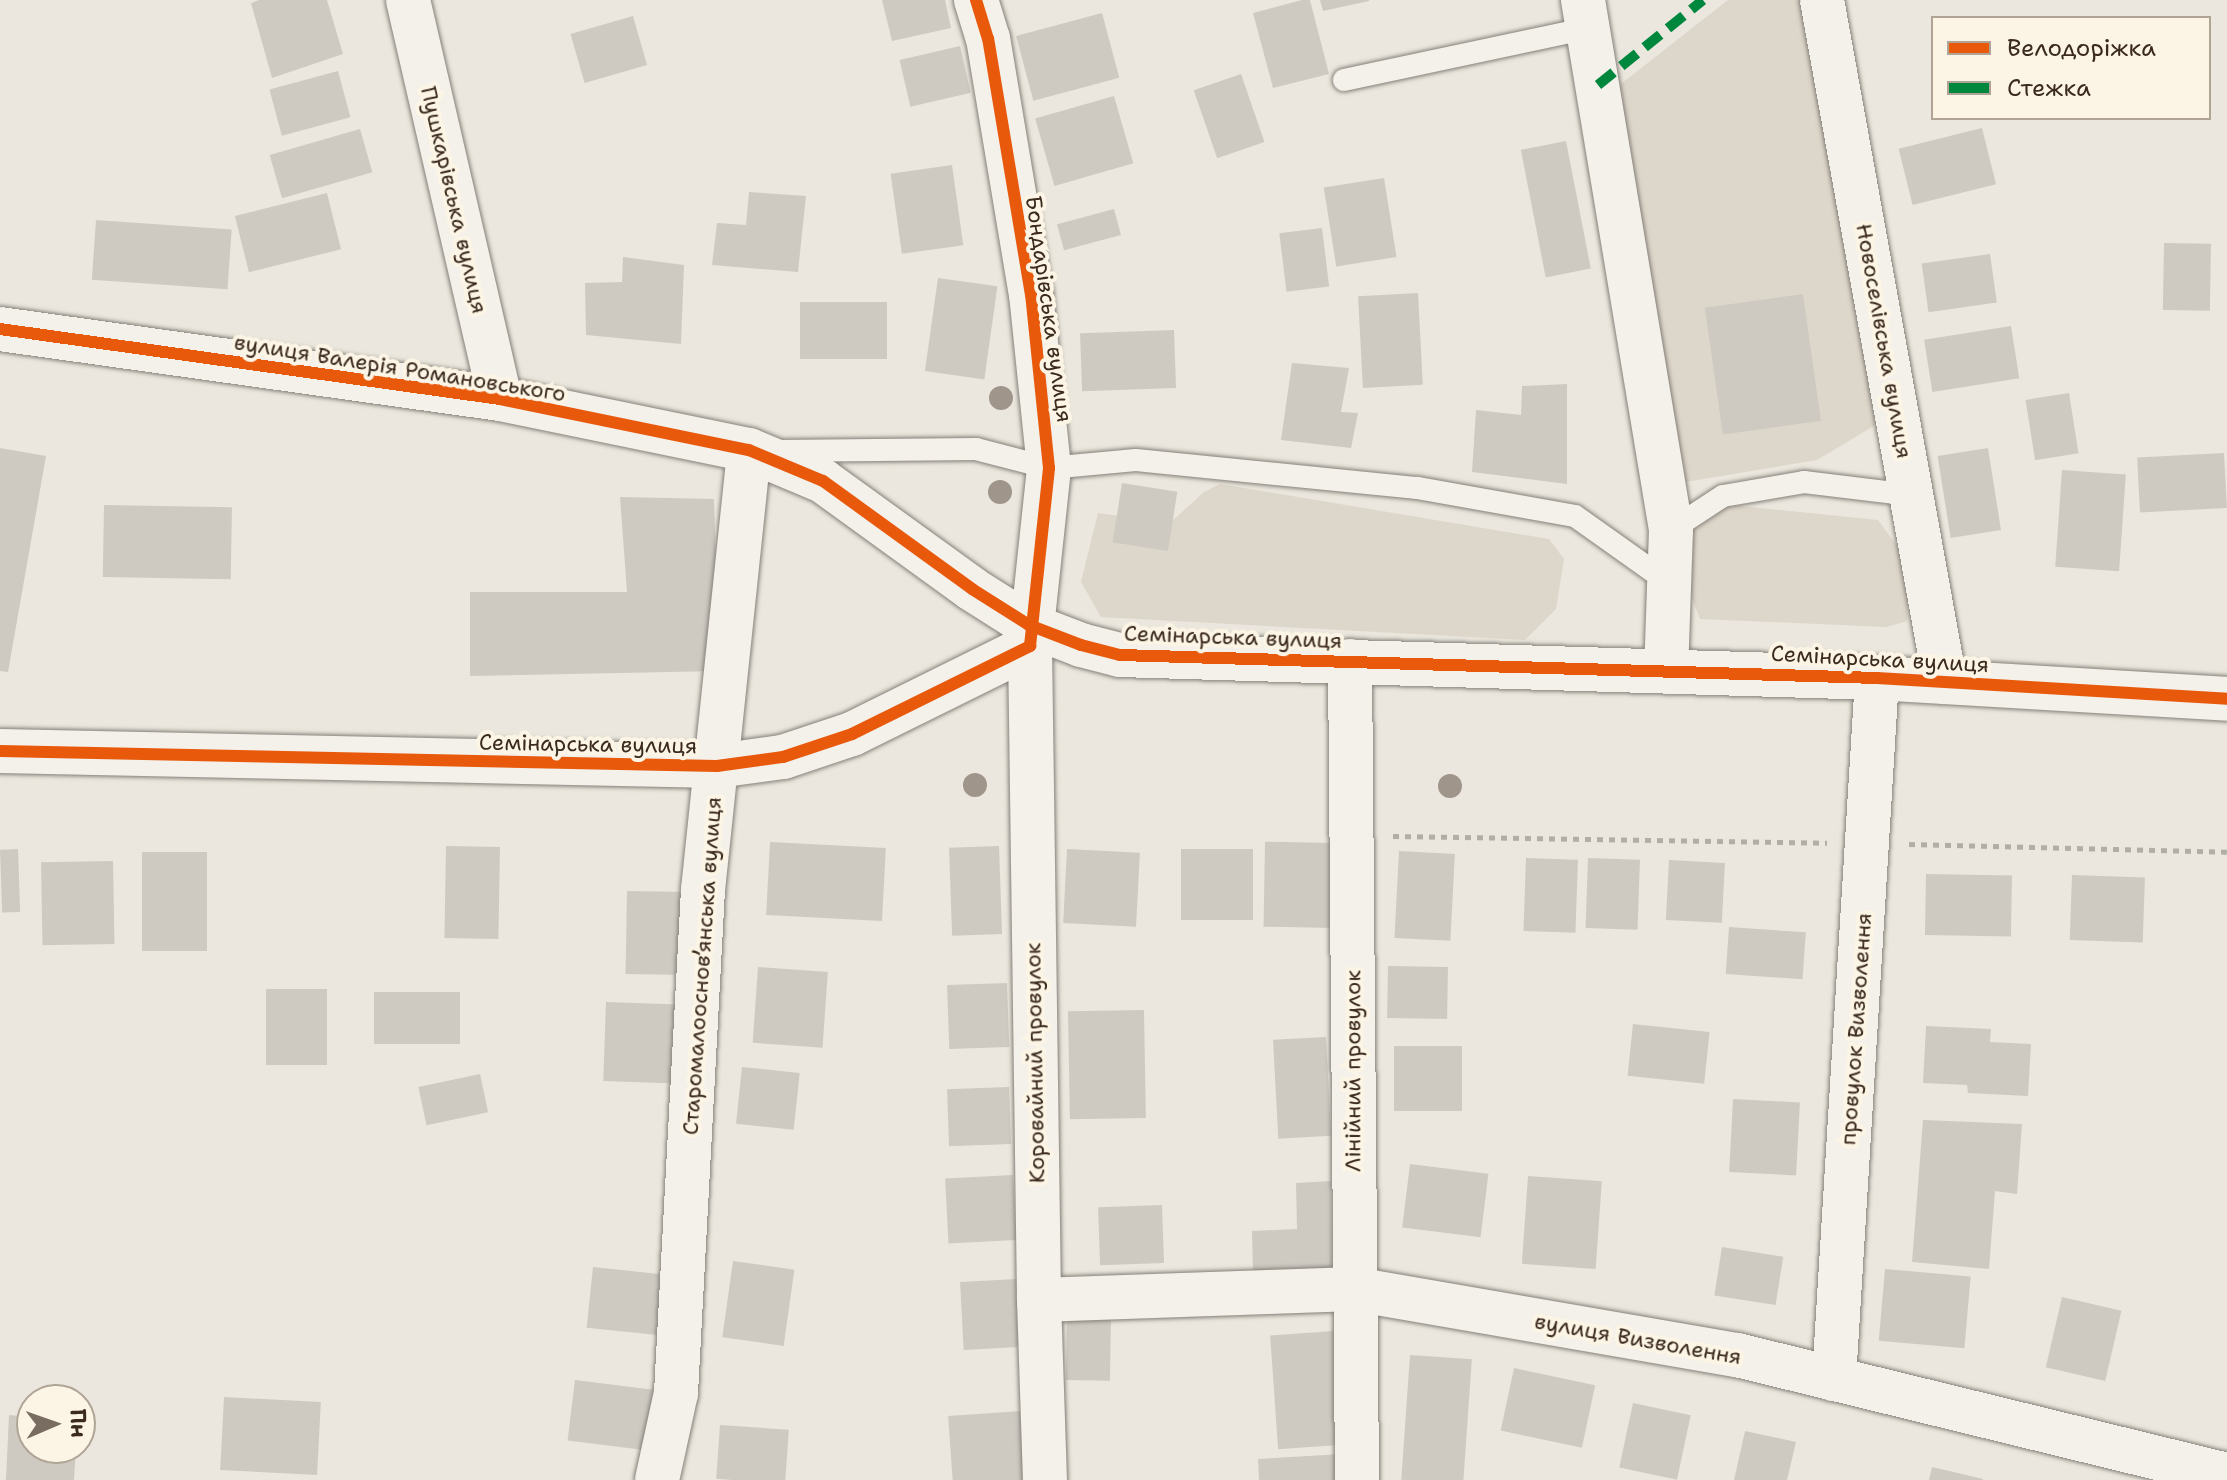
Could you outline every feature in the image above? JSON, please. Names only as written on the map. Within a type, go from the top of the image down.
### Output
[{"type":"street","name":"Пушкарівська вулиця","points":[[408,0],[500,399]]},
{"type":"street","name":"Бондарівська вулиця","points":[[976,0],[988,39],[1031,295],[1049,468],[1048,509],[1030,636]]},
{"type":"street","name":"Новоселівська вулиця","points":[[1822,0],[1945,682]]},
{"type":"street","points":[[1586,14],[1671,530],[1666,670]]},
{"type":"street","name":"вулиця Валерія Романовського","points":[[0,329],[500,399],[749,450],[823,481],[972,589],[1030,636]]},
{"type":"street","name":"Старомалооснов’янська вулиця","points":[[657,1480],[676,1393],[703,890],[749,450]]},
{"type":"street","name":"Семінарська вулиця","points":[[0,751],[717,766],[783,757],[852,734],[1030,636],[1120,655],[1877,678],[2227,699]]},
{"type":"street","name":"Коровайний провулок","points":[[1030,636],[1039,1300],[1045,1480]]},
{"type":"street","name":"Лінійний провулок","points":[[1350,661],[1357,1480]]},
{"type":"street","name":"провулок Визволення","points":[[1834,1379],[1877,678]]},
{"type":"street","name":"вулиця Визволення","points":[[1039,1300],[1354,1289],[1737,1355],[2227,1475]]},
{"type":"lane","points":[[1344,80],[1586,14]]},
{"type":"lane","points":[[749,450],[976,449],[1049,468],[1136,460],[1418,488],[1575,516],[1668,582]]},
{"type":"lane","points":[[1671,530],[1723,496],[1804,482],[1912,495]]},
{"type":"path","points":[[1352,835],[2227,852]]},
{"type":"shaded area","points":[[1728,0],[1807,0],[1877,424],[1817,460],[1679,483],[1617,87]]},
{"type":"shaded area","points":[[1220,484],[1549,539],[1564,559],[1556,609],[1525,640],[1101,617],[1081,582],[1098,513],[1170,523],[1204,492]]},
{"type":"shaded area","points":[[1730,505],[1878,520],[1908,561],[1907,621],[1886,627],[1700,619],[1685,580],[1686,535]]},
{"type":"building","points":[[259,0],[327,0],[343,54],[272,78],[251,3]]},
{"type":"building","points":[[882,0],[945,0],[951,28],[892,41]]},
{"type":"building","points":[[1310,0],[1329,74],[1273,88],[1253,13]]},
{"type":"building","points":[[1320,0],[1369,0],[1369,1],[1323,11]]},
{"type":"building","points":[[1102,13],[1119,78],[1033,101],[1016,36]]},
{"type":"building","points":[[633,16],[647,65],[585,83],[571,34]]},
{"type":"building","points":[[960,46],[971,93],[910,107],[900,60]]},
{"type":"building","points":[[338,71],[350,117],[282,136],[269,89]]},
{"type":"building","points":[[1241,74],[1264,142],[1217,158],[1194,90]]},
{"type":"building","points":[[1114,96],[1133,163],[1054,186],[1035,119]]},
{"type":"building","points":[[1982,128],[1996,184],[1913,205],[1899,149]]},
{"type":"building","points":[[360,129],[372,172],[282,198],[270,155]]},
{"type":"building","points":[[1566,141],[1591,269],[1546,277],[1521,150]]},
{"type":"building","points":[[952,165],[963,245],[902,254],[891,174]]},
{"type":"building","points":[[1384,178],[1397,257],[1336,267],[1324,188]]},
{"type":"building","points":[[749,192],[806,196],[798,272],[712,265],[717,223],[746,225]]},
{"type":"building","points":[[327,193],[341,249],[249,272],[235,216]]},
{"type":"building","points":[[1114,209],[1121,235],[1064,250],[1057,224]]},
{"type":"building","points":[[96,220],[232,229],[227,289],[92,280]]},
{"type":"building","points":[[1322,228],[1329,287],[1287,292],[1279,233]]},
{"type":"building","points":[[2164,243],[2211,244],[2210,311],[2163,310]]},
{"type":"building","points":[[1990,254],[1997,303],[1928,312],[1922,264]]},
{"type":"building","points":[[623,257],[684,265],[681,344],[586,335],[585,283],[622,282]]},
{"type":"building","points":[[938,278],[997,286],[984,379],[925,371]]},
{"type":"building","points":[[1418,293],[1423,385],[1363,388],[1358,296]]},
{"type":"building","points":[[1803,294],[1821,421],[1723,435],[1705,308]]},
{"type":"building","points":[[800,302],[887,302],[887,359],[800,359]]},
{"type":"building","points":[[2011,326],[2019,378],[1932,392],[1924,340]]},
{"type":"building","points":[[1174,330],[1176,388],[1082,391],[1080,333]]},
{"type":"building","points":[[1292,363],[1349,368],[1341,412],[1358,413],[1351,448],[1281,440]]},
{"type":"building","points":[[1567,384],[1567,484],[1472,472],[1476,410],[1521,415],[1522,386]]},
{"type":"building","points":[[2069,393],[2079,453],[2035,460],[2026,400]]},
{"type":"building","points":[[0,448],[46,456],[8,672],[0,671]]},
{"type":"building","points":[[1988,448],[2001,530],[1951,538],[1938,456]]},
{"type":"building","points":[[2224,453],[2227,508],[2140,512],[2137,458]]},
{"type":"building","points":[[2062,470],[2126,474],[2119,571],[2055,567]]},
{"type":"building","points":[[1122,483],[1177,492],[1168,551],[1113,542]]},
{"type":"building","points":[[620,497],[714,499],[719,671],[470,676],[470,592],[627,592]]},
{"type":"building","points":[[104,505],[232,507],[231,579],[103,577]]},
{"type":"building","points":[[770,842],[886,848],[882,921],[766,915]]},
{"type":"building","points":[[1265,842],[1337,843],[1336,928],[1264,927]]},
{"type":"building","points":[[446,846],[500,847],[498,939],[444,938]]},
{"type":"building","points":[[999,846],[1002,934],[952,936],[949,848]]},
{"type":"building","points":[[18,849],[20,912],[2,913],[0,850]]},
{"type":"building","points":[[1067,849],[1140,853],[1136,927],[1063,923]]},
{"type":"building","points":[[1181,849],[1253,849],[1253,920],[1181,920]]},
{"type":"building","points":[[1399,851],[1455,854],[1450,941],[1394,938]]},
{"type":"building","points":[[142,852],[207,852],[207,951],[142,951]]},
{"type":"building","points":[[1526,858],[1578,860],[1575,933],[1523,931]]},
{"type":"building","points":[[1588,858],[1640,860],[1638,930],[1586,928]]},
{"type":"building","points":[[1669,860],[1725,863],[1722,923],[1666,920]]},
{"type":"building","points":[[113,861],[114,944],[42,945],[41,862]]},
{"type":"building","points":[[1926,874],[2012,876],[2011,936],[1925,935]]},
{"type":"building","points":[[2072,875],[2145,878],[2143,943],[2070,940]]},
{"type":"building","points":[[627,891],[689,892],[688,975],[626,974]]},
{"type":"building","points":[[1729,927],[1806,932],[1803,979],[1726,974]]},
{"type":"building","points":[[1388,966],[1448,967],[1447,1019],[1387,1018]]},
{"type":"building","points":[[758,967],[828,972],[823,1048],[753,1043]]},
{"type":"building","points":[[1007,983],[1009,1047],[949,1049],[947,985]]},
{"type":"building","points":[[266,989],[327,989],[327,1065],[266,1065]]},
{"type":"building","points":[[374,992],[460,992],[460,1044],[374,1044]]},
{"type":"building","points":[[606,1002],[679,1005],[676,1083],[603,1081]]},
{"type":"building","points":[[1144,1010],[1146,1118],[1070,1119],[1068,1011]]},
{"type":"building","points":[[1633,1024],[1710,1032],[1704,1084],[1628,1076]]},
{"type":"building","points":[[1926,1026],[1991,1029],[1990,1042],[2031,1044],[2028,1096],[1968,1093],[1967,1085],[1923,1083]]},
{"type":"building","points":[[1326,1037],[1331,1136],[1278,1139],[1273,1040]]},
{"type":"building","points":[[1394,1046],[1462,1046],[1462,1111],[1394,1111]]},
{"type":"building","points":[[742,1067],[800,1073],[794,1130],[736,1124]]},
{"type":"building","points":[[480,1074],[488,1112],[426,1125],[418,1087]]},
{"type":"building","points":[[1009,1087],[1011,1144],[949,1146],[947,1089]]},
{"type":"building","points":[[1733,1099],[1800,1103],[1796,1175],[1729,1172]]},
{"type":"building","points":[[1923,1120],[2022,1124],[2017,1194],[1995,1191],[1989,1269],[1912,1262]]},
{"type":"building","points":[[1410,1164],[1488,1174],[1481,1237],[1402,1228]]},
{"type":"building","points":[[1013,1175],[1016,1240],[948,1243],[945,1179]]},
{"type":"building","points":[[1528,1176],[1602,1181],[1596,1269],[1522,1264]]},
{"type":"building","points":[[1331,1181],[1332,1275],[1253,1273],[1252,1231],[1297,1229],[1296,1183]]},
{"type":"building","points":[[1162,1205],[1164,1263],[1100,1265],[1098,1207]]},
{"type":"building","points":[[1722,1247],[1783,1257],[1776,1305],[1714,1295]]},
{"type":"building","points":[[733,1261],[794,1270],[784,1346],[722,1337]]},
{"type":"building","points":[[593,1267],[664,1274],[657,1335],[587,1328]]},
{"type":"building","points":[[1885,1269],[1971,1276],[1964,1348],[1879,1341]]},
{"type":"building","points":[[1017,1279],[1021,1347],[964,1350],[960,1282]]},
{"type":"building","points":[[2062,1297],[2121,1311],[2105,1381],[2046,1367]]},
{"type":"building","points":[[1067,1318],[1111,1319],[1110,1381],[1066,1380]]},
{"type":"building","points":[[1334,1331],[1342,1445],[1278,1449],[1270,1335]]},
{"type":"building","points":[[1410,1355],[1472,1359],[1463,1480],[1401,1480]]},
{"type":"building","points":[[1514,1368],[1595,1385],[1582,1448],[1501,1431]]},
{"type":"building","points":[[575,1380],[653,1390],[646,1450],[568,1441]]},
{"type":"building","points":[[224,1397],[321,1402],[317,1475],[220,1470]]},
{"type":"building","points":[[1633,1403],[1691,1415],[1677,1480],[1619,1468]]},
{"type":"building","points":[[1020,1411],[1025,1480],[953,1480],[948,1416]]},
{"type":"building","points":[[9,1415],[16,1416],[16,1464],[75,1464],[74,1480],[6,1480]]},
{"type":"building","points":[[720,1425],[789,1430],[785,1480],[716,1479]]},
{"type":"building","points":[[1745,1431],[1796,1442],[1787,1480],[1734,1480]]},
{"type":"building","points":[[1342,1454],[1344,1480],[1259,1480],[1258,1459]]},
{"type":"building","points":[[1932,1467],[1983,1479],[1983,1480],[1929,1480]]},
{"type":"marked path","points":[[1598,85],[1703,0]]},
{"type":"cycle path","points":[[0,751],[717,766],[783,757],[852,734],[1030,646],[1049,468],[1031,295],[988,39],[976,0]]},
{"type":"cycle path","points":[[0,329],[500,399],[749,450],[823,481],[972,589],[1029,625],[1081,645],[1120,655],[1877,678],[2227,699]]}]
